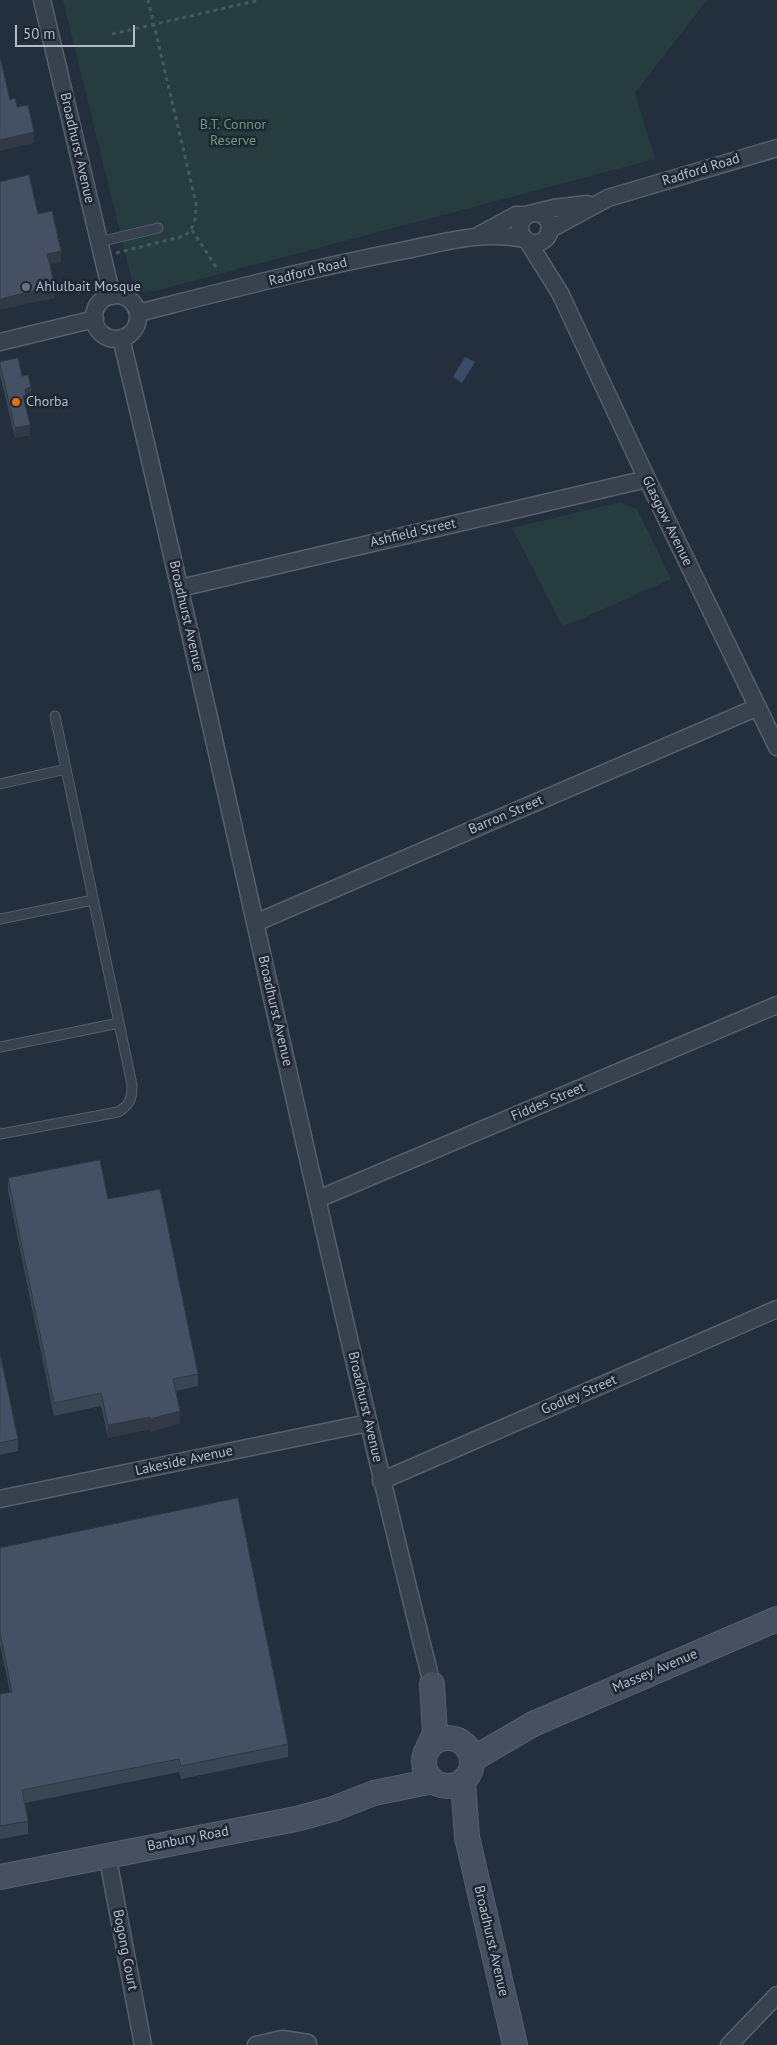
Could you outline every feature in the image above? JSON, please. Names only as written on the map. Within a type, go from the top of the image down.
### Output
[{"type":"street","name":"Broadhurst Avenue","points":[[42,0],[112,296]]},
{"type":"street","name":"Radford Road","points":[[479,235],[516,215],[596,202],[777,148]]},
{"type":"street","name":"Radford Road","points":[[548,233],[596,202]]},
{"type":"street","points":[[531,214],[545,218],[548,233],[538,242],[526,240],[520,226],[531,214]]},
{"type":"street","name":"Glasgow Avenue","points":[[548,233],[549,260],[560,293],[647,479],[777,746]]},
{"type":"street","name":"Radford Road","points":[[138,313],[367,257],[479,235],[508,236],[526,240]]},
{"type":"street","name":"Glasgow Avenue","points":[[526,240],[560,293]]},
{"type":"street","points":[[112,296],[125,297],[135,306],[138,313],[136,326],[132,332],[121,338],[107,336],[97,326],[95,319],[97,307],[106,298],[112,296]]},
{"type":"street","points":[[0,342],[95,319]]},
{"type":"street","name":"Broadhurst Avenue","points":[[121,338],[180,588],[381,1480],[432,1684],[445,1718],[463,1746]]},
{"type":"street","name":"Ashfield Street","points":[[180,588],[647,479]]},
{"type":"street","name":"Barron Street","points":[[255,923],[758,707]]},
{"type":"street","name":"Fiddes Street","points":[[318,1199],[777,1005]]},
{"type":"street","name":"Godley Street","points":[[381,1480],[777,1309]]},
{"type":"street","name":"Lakeside Avenue","points":[[0,1499],[368,1423]]},
{"type":"street","name":"Massey Avenue","points":[[438,1772],[441,1739],[463,1746],[533,1724],[777,1619]]},
{"type":"street","name":"Broadhurst Avenue","points":[[432,1684],[438,1772],[467,1837],[515,2045]]},
{"type":"street","points":[[438,1772],[471,1772],[463,1746]]},
{"type":"street","name":"Banbury Road","points":[[0,1877],[107,1854],[296,1819],[333,1810],[374,1793],[438,1772]]},
{"type":"street","name":"Bogong Court","points":[[107,1854],[143,2045]]},
{"type":"street","points":[[729,2045],[777,1995]]},
{"type":"street","points":[[256,2045],[282,2040],[308,2043]]},
{"type":"lane","points":[[100,249],[158,228]]},
{"type":"lane","points":[[0,1134],[118,1112],[132,1100],[132,1085],[55,716]]},
{"type":"lane","points":[[0,784],[66,769]]},
{"type":"lane","points":[[0,919],[93,900]]},
{"type":"lane","points":[[0,1047],[119,1023]]},
{"type":"path","points":[[100,249],[170,241],[192,230],[196,218],[196,202],[148,0]]},
{"type":"path","points":[[112,34],[260,0]]},
{"type":"path","points":[[192,230],[218,270]]},
{"type":"green space","name":"B.T. Connor Reserve","points":[[63,0],[707,0],[635,93],[655,159],[155,291],[135,293]]},
{"type":"green space","points":[[621,502],[637,509],[671,579],[563,627],[512,528]]},
{"type":"water","points":[[465,357],[475,362],[462,383],[453,377]]},
{"type":"building","points":[[0,57],[10,100],[15,98],[17,107],[28,105],[34,132],[0,140]]},
{"type":"building","points":[[29,175],[38,214],[52,211],[61,251],[47,254],[55,286],[0,299],[0,182]]},
{"type":"building","name":"Chorba","points":[[18,358],[22,376],[28,375],[31,387],[25,389],[26,395],[23,396],[30,425],[15,428],[0,362]]},
{"type":"building","points":[[100,1160],[108,1199],[160,1189],[198,1374],[173,1379],[180,1411],[150,1419],[150,1417],[108,1425],[101,1393],[54,1403],[8,1178]]},
{"type":"building","points":[[0,1353],[18,1439],[0,1443]]},
{"type":"building","points":[[238,1498],[288,1744],[181,1766],[179,1759],[22,1790],[28,1821],[0,1826],[0,1694],[12,1692],[0,1632],[0,1548]]},
{"type":"place","name":"Ahlulbait Mosque","points":[[26,287]]},
{"type":"place","name":"Chorba","points":[[16,402]]}]
